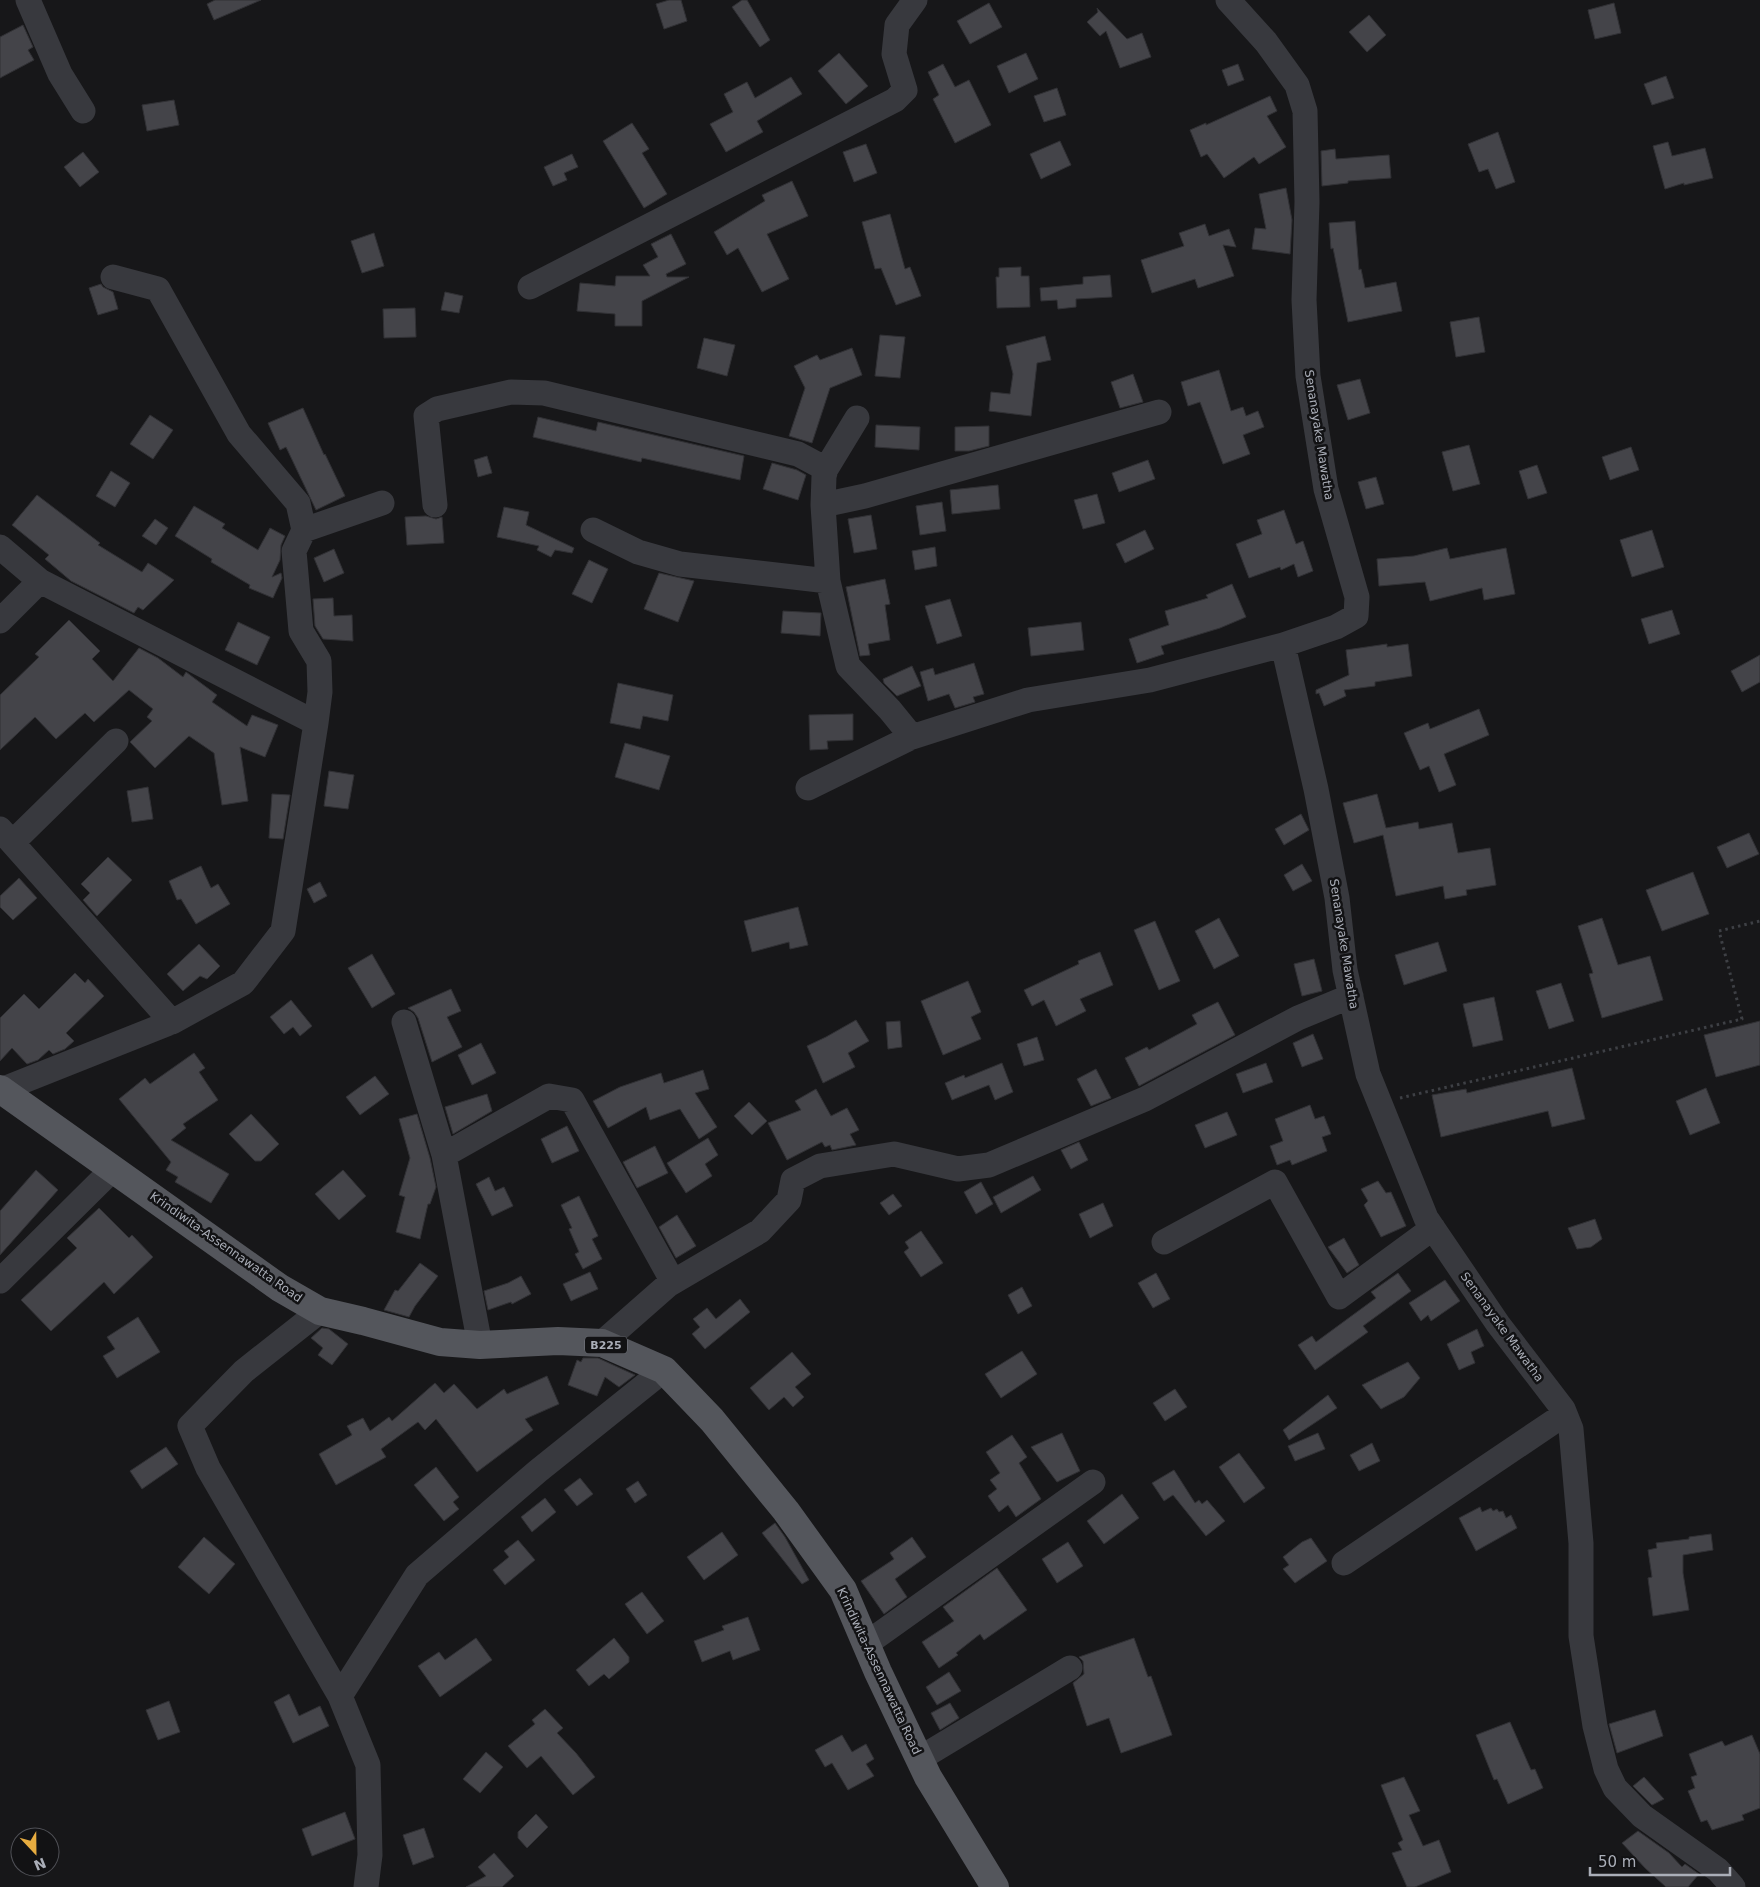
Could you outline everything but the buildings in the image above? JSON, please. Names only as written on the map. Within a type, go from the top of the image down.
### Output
[{"type":"main road","name":"Krindiwita-Assennawatta Road","points":[[1,1089],[280,1288],[320,1312],[363,1321],[440,1342],[480,1345],[558,1340],[602,1343],[664,1370],[712,1420],[786,1511],[843,1590],[928,1778],[995,1887]]},
{"type":"street","points":[[28,0],[60,74],[83,111]]},
{"type":"street","points":[[530,286],[895,100],[905,90],[894,54],[897,25],[915,0]]},
{"type":"street","name":"Senanayake Mawatha","points":[[1228,0],[1266,42],[1297,85],[1305,111],[1308,202],[1304,300],[1308,376],[1326,489],[1357,597],[1356,616],[1336,627],[1282,646],[1316,789],[1337,898],[1345,970],[1368,1074],[1426,1218],[1498,1324],[1565,1414],[1571,1429],[1581,1544],[1581,1636],[1595,1726],[1606,1769],[1615,1788],[1642,1816],[1718,1870],[1733,1887]]},
{"type":"street","points":[[1,1089],[172,1022],[243,984],[283,931],[316,724],[320,692],[319,661],[301,632],[294,551],[304,530],[298,503],[239,434],[158,288],[114,277]]},
{"type":"street","points":[[435,505],[426,416],[437,409],[511,392],[544,393],[798,454],[826,469]]},
{"type":"street","points":[[824,505],[865,496],[1159,412]]},
{"type":"street","points":[[857,418],[826,469],[824,476],[828,581],[848,666],[890,710],[912,737]]},
{"type":"street","points":[[304,530],[382,503]]},
{"type":"street","points":[[592,530],[638,552],[680,564],[828,581]]},
{"type":"street","points":[[0,547],[40,581],[316,724]]},
{"type":"street","points":[[0,620],[40,581]]},
{"type":"street","points":[[808,788],[912,737],[1028,700],[1150,680],[1282,646]]},
{"type":"street","points":[[116,741],[6,836],[172,1022]]},
{"type":"street","points":[[602,1343],[673,1282],[760,1231],[789,1200],[793,1180],[820,1166],[894,1154],[958,1169],[989,1165],[1145,1099],[1298,1018],[1351,996]]},
{"type":"street","points":[[404,1022],[444,1155],[480,1345]]},
{"type":"street","points":[[444,1155],[549,1096],[572,1100],[673,1282]]},
{"type":"street","points":[[0,1281],[114,1169]]},
{"type":"street","points":[[1164,1242],[1275,1182],[1339,1297],[1432,1228]]},
{"type":"street","points":[[320,1312],[244,1372],[190,1426],[208,1468],[340,1696],[368,1765],[370,1855],[366,1887]]},
{"type":"street","points":[[340,1696],[417,1575],[538,1471],[664,1370]]},
{"type":"street","points":[[1344,1563],[1565,1414]]},
{"type":"street","points":[[866,1644],[1093,1482]]},
{"type":"street","points":[[919,1759],[1070,1668]]},
{"type":"path","points":[[1380,1103],[1742,1019],[1718,931],[1760,921]]}]
